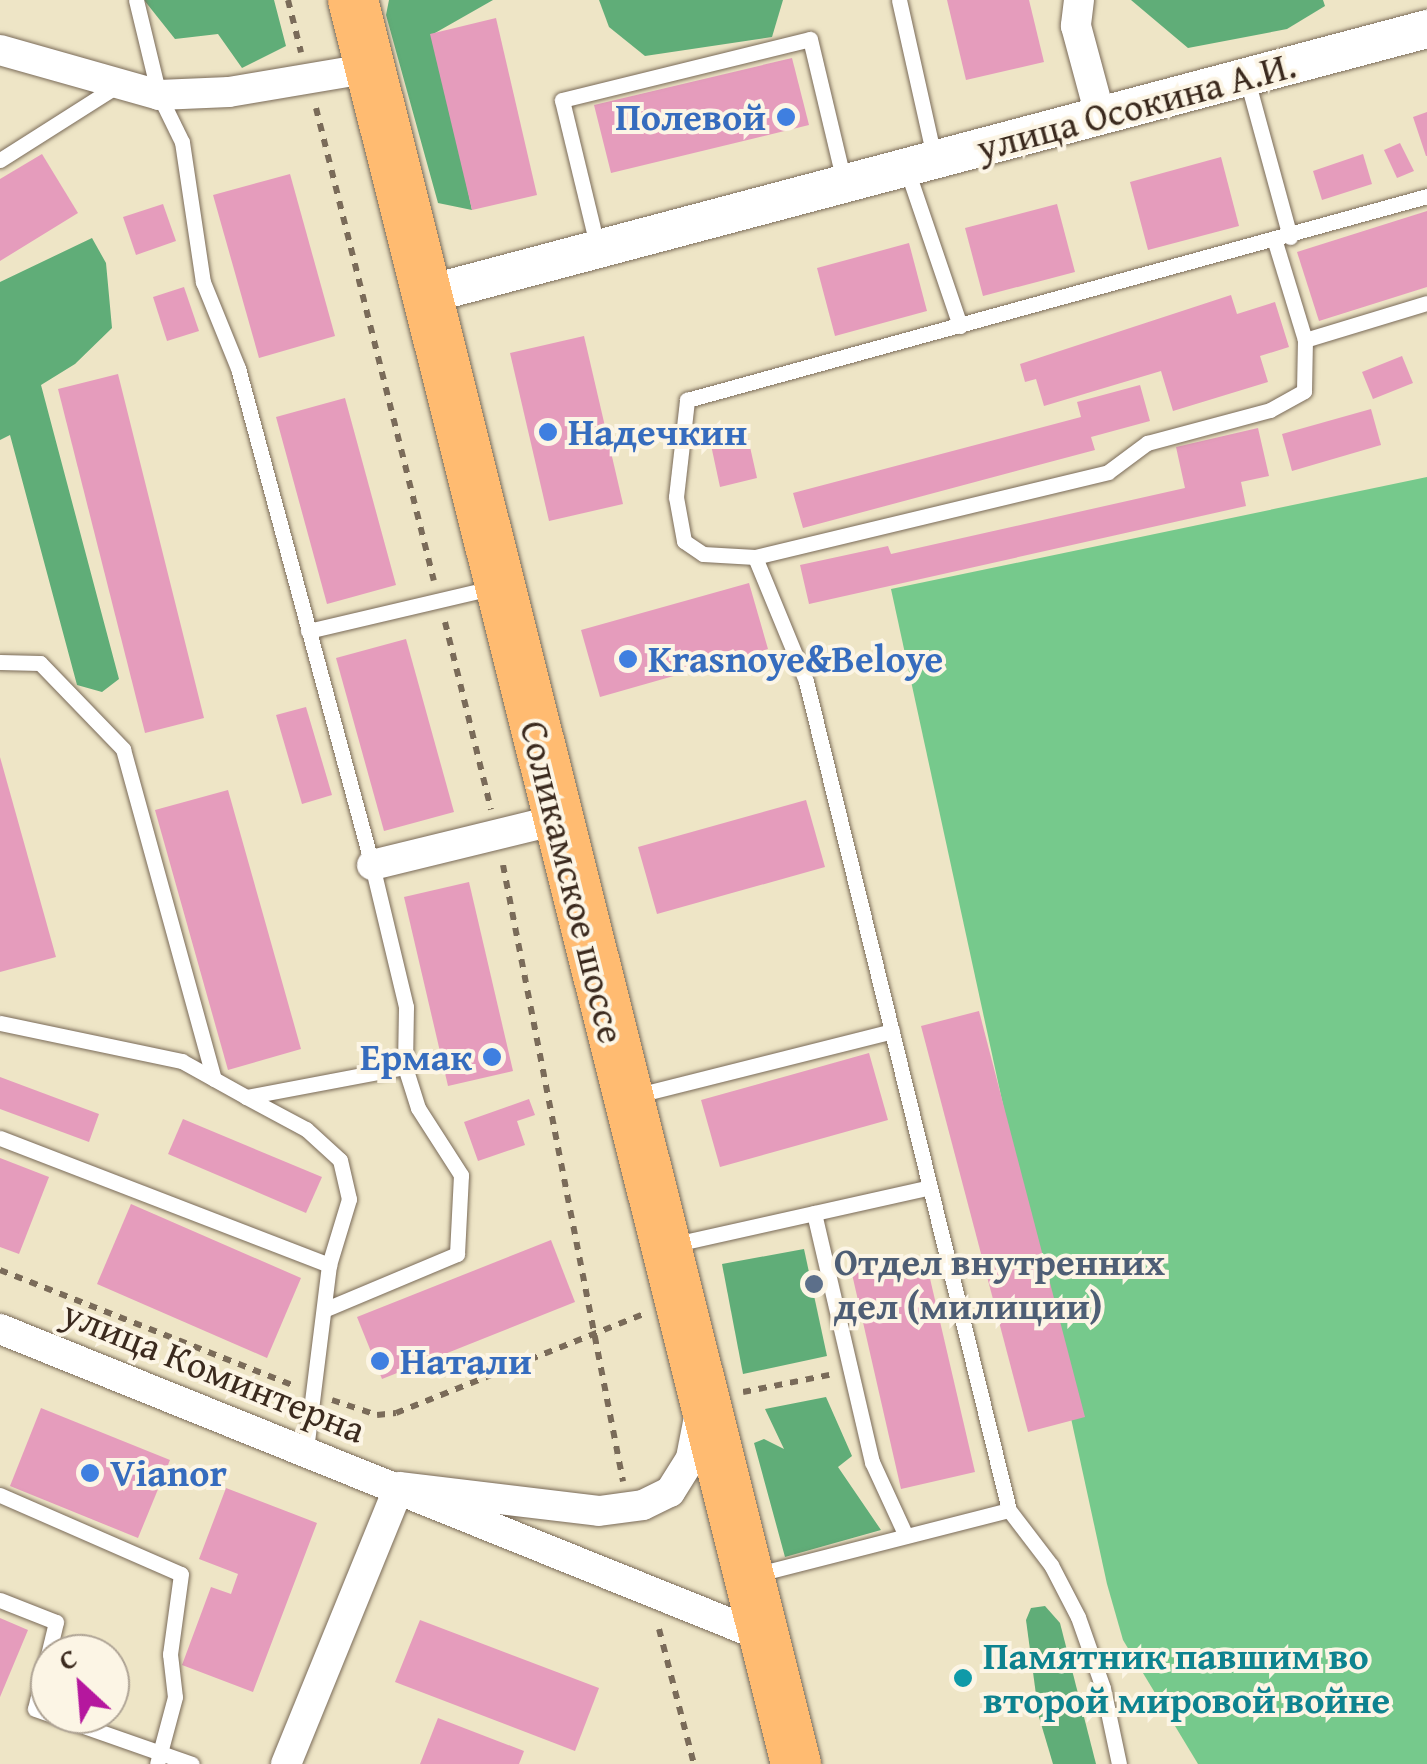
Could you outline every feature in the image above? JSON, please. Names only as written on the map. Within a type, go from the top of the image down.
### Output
[{"type":"highway","name":"Соликамское шоссе","points":[[353,0],[627,1098],[707,1394],[796,1764]]},
{"type":"street","points":[[1073,9],[1100,115]]},
{"type":"street","name":"улица Осокина А.И.","points":[[429,294],[1427,29]]},
{"type":"street","points":[[0,50],[116,86],[159,94],[308,79],[371,68]]},
{"type":"street","points":[[372,864],[557,820]]},
{"type":"street","name":"улица Коминтерна","points":[[0,1329],[764,1637]]},
{"type":"street","name":"улица Коминтерна","points":[[399,1487],[599,1511],[630,1507],[670,1492],[690,1458],[707,1394]]},
{"type":"street","points":[[286,1764],[399,1487]]},
{"type":"lane","points":[[136,0],[159,94],[182,142],[204,282],[238,368],[372,864],[406,1007],[405,1067],[418,1108],[461,1176],[457,1254],[326,1308]]},
{"type":"lane","points":[[899,0],[920,163],[960,326]]},
{"type":"lane","points":[[598,249],[562,100],[810,38],[845,183]]},
{"type":"lane","points":[[1246,76],[1283,239],[1305,340],[1304,390],[1270,410],[1146,443],[1108,472],[755,557],[703,554],[684,540],[676,455],[687,400],[1283,239],[1427,196]]},
{"type":"lane","points":[[0,160],[116,86]]},
{"type":"lane","points":[[1305,340],[1427,303]]},
{"type":"lane","points":[[755,557],[806,681],[1009,1510],[1051,1564],[1078,1617],[1104,1688],[1119,1764]]},
{"type":"lane","points":[[308,631],[500,586]]},
{"type":"lane","points":[[0,662],[40,662],[122,749],[214,1079]]},
{"type":"lane","points":[[0,1022],[182,1061],[306,1129],[340,1160],[350,1199],[329,1265],[306,1450]]},
{"type":"lane","points":[[627,1098],[892,1031]]},
{"type":"lane","points":[[246,1097],[405,1067]]},
{"type":"lane","points":[[0,1138],[329,1265]]},
{"type":"lane","points":[[667,1245],[930,1187]]},
{"type":"lane","points":[[814,1213],[872,1462],[906,1536]]},
{"type":"lane","points":[[0,1495],[181,1574],[170,1654],[175,1697],[160,1760]]},
{"type":"lane","points":[[750,1576],[1009,1510]]},
{"type":"lane","points":[[0,1600],[56,1622],[35,1708],[160,1760],[192,1764]]},
{"type":"path","points":[[288,0],[498,834],[630,1507]]},
{"type":"path","points":[[707,1394],[850,1371]]},
{"type":"path","points":[[648,1590],[694,1764]]},
{"type":"green space","points":[[144,0],[274,0],[286,46],[242,68],[218,34],[175,39]]},
{"type":"green space","points":[[389,0],[493,0],[435,33],[472,210],[438,203],[386,15]]},
{"type":"green space","points":[[599,0],[783,0],[772,37],[645,56],[609,27]]},
{"type":"green space","points":[[1131,0],[1323,0],[1325,6],[1287,29],[1188,48]]},
{"type":"green space","points":[[92,238],[106,263],[112,328],[75,364],[41,385],[119,679],[102,692],[77,685],[10,435],[0,440],[0,282]]},
{"type":"green space","points":[[1427,477],[1427,1764],[1198,1764],[1123,1640],[1107,1584],[891,589]]},
{"type":"green space","points":[[804,1249],[827,1356],[743,1374],[722,1264]]},
{"type":"green space","points":[[826,1397],[852,1456],[838,1467],[881,1530],[785,1557],[754,1443],[764,1439],[784,1449],[765,1409]]},
{"type":"green space","points":[[1045,1606],[1060,1623],[1096,1764],[1053,1764],[1039,1717],[1026,1620],[1031,1608]]},
{"type":"building","points":[[947,0],[1029,0],[1044,62],[966,80]]},
{"type":"building","points":[[496,18],[537,195],[472,210],[430,34]]},
{"type":"building","points":[[792,58],[809,125],[611,173],[594,105]]},
{"type":"building","points":[[1427,112],[1427,156],[1426,156],[1413,117]]},
{"type":"building","points":[[1400,143],[1414,171],[1397,178],[1384,150]]},
{"type":"building","points":[[42,154],[78,213],[0,261],[0,179]]},
{"type":"building","points":[[1363,154],[1372,184],[1322,200],[1313,171]]},
{"type":"building","points":[[1221,157],[1239,226],[1148,250],[1130,182]]},
{"type":"building","points":[[290,174],[335,336],[259,358],[213,195]]},
{"type":"building","points":[[163,204],[176,241],[136,255],[123,217]]},
{"type":"building","points":[[1057,204],[1075,272],[983,296],[965,228]]},
{"type":"building","points":[[1427,211],[1427,287],[1319,321],[1297,252]]},
{"type":"building","points":[[909,243],[927,311],[835,336],[817,268]]},
{"type":"building","points":[[184,287],[199,331],[167,341],[153,297]]},
{"type":"building","points":[[1231,295],[1237,314],[1275,302],[1289,347],[1260,356],[1268,382],[1173,411],[1161,371],[1044,406],[1036,379],[1025,382],[1020,364]]},
{"type":"building","points":[[584,336],[623,504],[549,521],[510,353]]},
{"type":"building","points":[[1402,356],[1413,383],[1373,399],[1362,372]]},
{"type":"building","points":[[118,374],[204,718],[145,733],[58,389]]},
{"type":"building","points":[[1140,385],[1150,421],[1091,437],[1095,450],[803,528],[793,493],[1081,417],[1077,402]]},
{"type":"building","points":[[345,398],[396,585],[327,604],[276,417]]},
{"type":"building","points":[[1371,409],[1381,445],[1292,471],[1282,434]]},
{"type":"building","points":[[1258,428],[1269,476],[1241,482],[1246,506],[809,604],[800,565],[888,546],[891,554],[1185,488],[1176,447]]},
{"type":"building","points":[[748,438],[757,478],[720,487],[711,445]]},
{"type":"building","points":[[749,583],[768,649],[600,697],[581,630]]},
{"type":"building","points":[[406,639],[454,812],[384,831],[336,658]]},
{"type":"building","points":[[306,707],[332,795],[302,804],[276,715]]},
{"type":"building","points":[[0,757],[56,957],[0,972]]},
{"type":"building","points":[[228,790],[301,1049],[228,1070],[155,810]]},
{"type":"building","points":[[806,800],[825,867],[657,914],[638,847]]},
{"type":"building","points":[[469,882],[513,1071],[448,1086],[404,897]]},
{"type":"building","points":[[979,1011],[1085,1417],[1028,1432],[921,1026]]},
{"type":"building","points":[[869,1053],[888,1120],[720,1167],[701,1100]]},
{"type":"building","points":[[0,1077],[99,1114],[89,1142],[0,1109]]},
{"type":"building","points":[[529,1099],[535,1115],[517,1121],[525,1145],[478,1161],[464,1122]]},
{"type":"building","points":[[183,1119],[322,1177],[306,1213],[168,1154]]},
{"type":"building","points":[[0,1158],[49,1177],[19,1254],[0,1247]]},
{"type":"building","points":[[131,1204],[301,1278],[267,1358],[97,1284]]},
{"type":"building","points":[[551,1240],[575,1302],[382,1379],[357,1317]]},
{"type":"building","points":[[925,1257],[975,1472],[901,1489],[852,1274]]},
{"type":"building","name":"Vianor","points":[[41,1408],[170,1460],[138,1538],[10,1486]]},
{"type":"building","points":[[226,1488],[317,1523],[253,1692],[182,1665],[211,1587],[231,1594],[238,1574],[199,1559]]},
{"type":"building","points":[[0,1618],[28,1630],[0,1697]]},
{"type":"building","points":[[420,1620],[599,1688],[575,1751],[395,1682]]},
{"type":"building","points":[[438,1718],[524,1751],[519,1764],[420,1764]]},
{"type":"place","name":"Полевой","points":[[786,117]]},
{"type":"place","name":"Надечкин","points":[[548,432]]},
{"type":"place","name":"Krasnoye&Beloye","points":[[628,659]]},
{"type":"place","name":"Ермак","points":[[492,1057]]},
{"type":"place","name":"Отдел внутренних дел (милиции)","points":[[814,1284]]},
{"type":"place","name":"Натали","points":[[380,1361]]},
{"type":"place","name":"Vianor","points":[[90,1473]]},
{"type":"place","name":"Памятник павшим во второй мировой войне","points":[[963,1678]]}]
